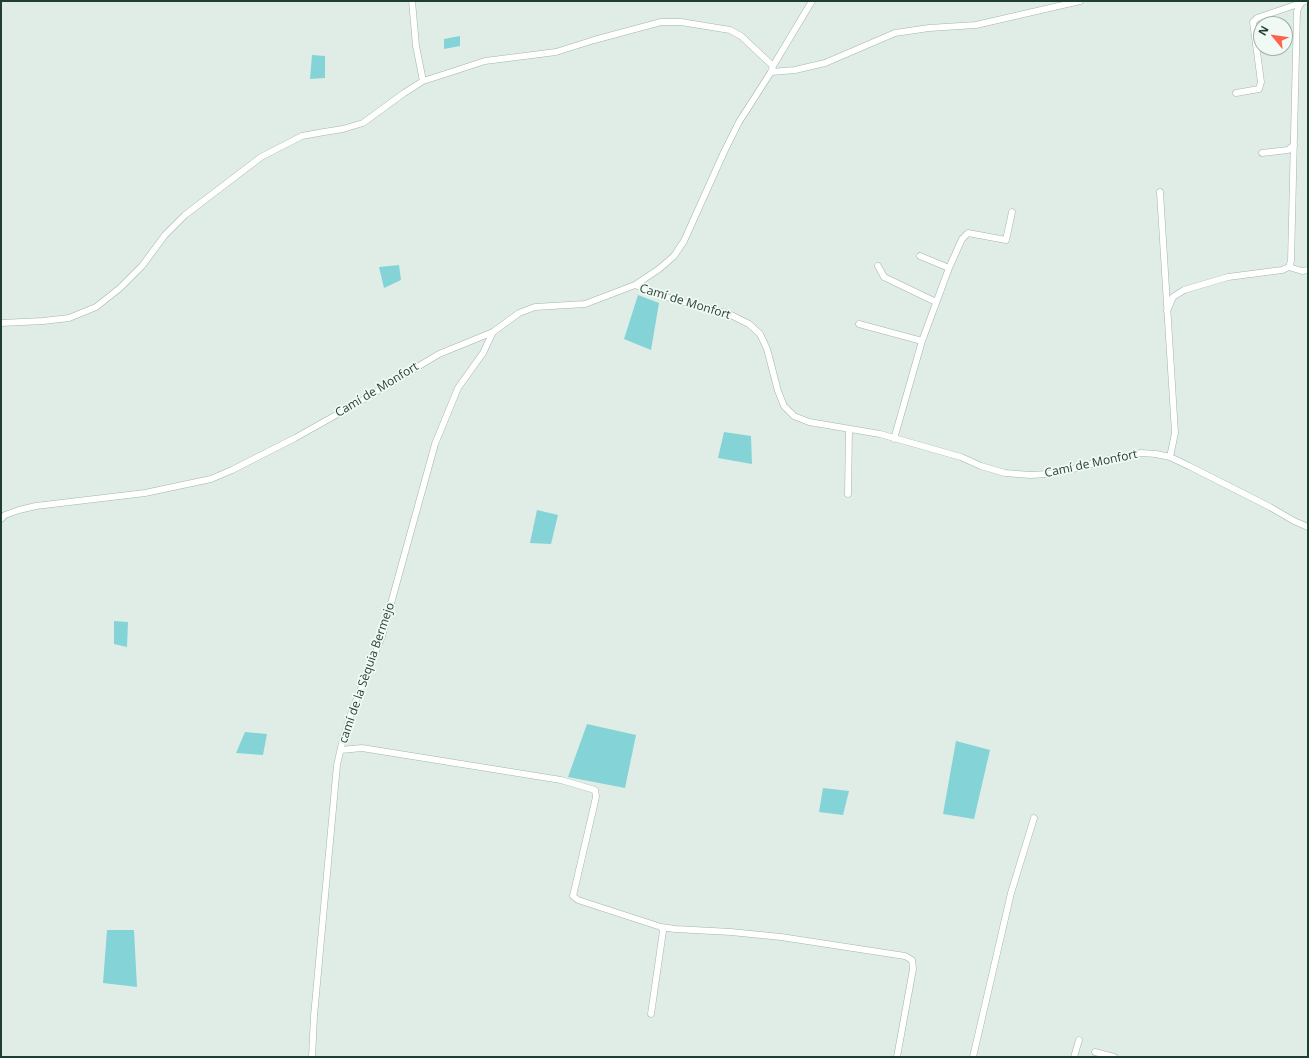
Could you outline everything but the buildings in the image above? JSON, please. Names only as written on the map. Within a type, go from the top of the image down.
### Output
[{"type":"street","points":[[412,1],[416,46],[423,81]]},
{"type":"street","points":[[635,285],[659,269],[674,256],[684,241],[739,122],[771,72],[773,66],[812,1]]},
{"type":"street","points":[[771,72],[795,70],[825,63],[895,33],[929,28],[976,24],[1080,1]]},
{"type":"street","points":[[1236,93],[1259,89],[1261,82],[1253,22],[1256,18],[1303,2]]},
{"type":"street","points":[[1289,267],[1291,261],[1297,11],[1303,2]]},
{"type":"street","points":[[1,323],[69,318],[96,307],[120,288],[142,266],[165,235],[185,215],[261,157],[302,136],[342,129],[363,123],[423,81],[485,61],[556,52],[661,22],[681,22],[730,30],[741,36],[773,66]]},
{"type":"street","points":[[1262,153],[1288,150],[1294,145]]},
{"type":"street","points":[[1160,192],[1175,433],[1170,457]]},
{"type":"street","points":[[894,439],[922,341],[949,268],[962,239],[968,233],[1006,240],[1012,212]]},
{"type":"street","points":[[920,256],[949,268]]},
{"type":"street","points":[[878,266],[884,277],[936,302]]},
{"type":"street","points":[[1167,310],[1174,297],[1184,290],[1228,276],[1282,270],[1289,267],[1308,270]]},
{"type":"street","name":"Camí de Monfort","points":[[1,519],[5,515],[36,506],[145,493],[211,479],[326,421],[439,354],[492,332],[519,312],[535,307],[585,304],[635,285],[672,299],[729,314],[749,324],[760,334],[771,362],[778,390],[784,406],[794,416],[809,422],[880,434],[961,457],[981,466],[1005,473],[1030,475],[1049,474],[1140,452],[1170,457],[1270,506],[1294,521],[1308,527]]},
{"type":"street","points":[[859,324],[922,341]]},
{"type":"street","name":"camí de la Sèquia Bermejo","points":[[312,1057],[321,928],[337,765],[352,711],[382,636],[435,444],[458,388],[483,353],[492,332]]},
{"type":"street","points":[[848,494],[849,429]]},
{"type":"street","points":[[341,750],[362,748],[561,780],[595,790],[596,797],[573,896],[578,900],[661,927],[781,937],[905,956],[912,960],[913,969],[897,1057]]},
{"type":"street","points":[[973,1057],[1011,893],[1034,818]]},
{"type":"street","points":[[650,1014],[663,931],[661,927]]},
{"type":"street","points":[[1074,1057],[1079,1040]]},
{"type":"street","points":[[1095,1052],[1114,1057]]},
{"type":"water","points":[[460,36],[460,46],[444,49],[444,39]]},
{"type":"water","points":[[312,55],[325,56],[325,78],[310,79]]},
{"type":"water","points":[[399,265],[401,280],[384,288],[379,267]]},
{"type":"water","points":[[638,295],[659,303],[651,350],[624,339]]},
{"type":"water","points":[[724,432],[751,436],[752,464],[718,458]]},
{"type":"water","points":[[537,510],[558,515],[551,544],[530,543]]},
{"type":"water","points":[[114,621],[128,622],[127,647],[114,644]]},
{"type":"water","points":[[587,724],[636,735],[625,788],[568,777]]},
{"type":"water","points":[[245,732],[267,734],[263,755],[236,753]]},
{"type":"water","points":[[956,741],[990,750],[974,819],[943,814]]},
{"type":"water","points":[[823,788],[849,791],[843,815],[819,812]]},
{"type":"water","points":[[107,930],[134,930],[137,987],[103,983]]}]
